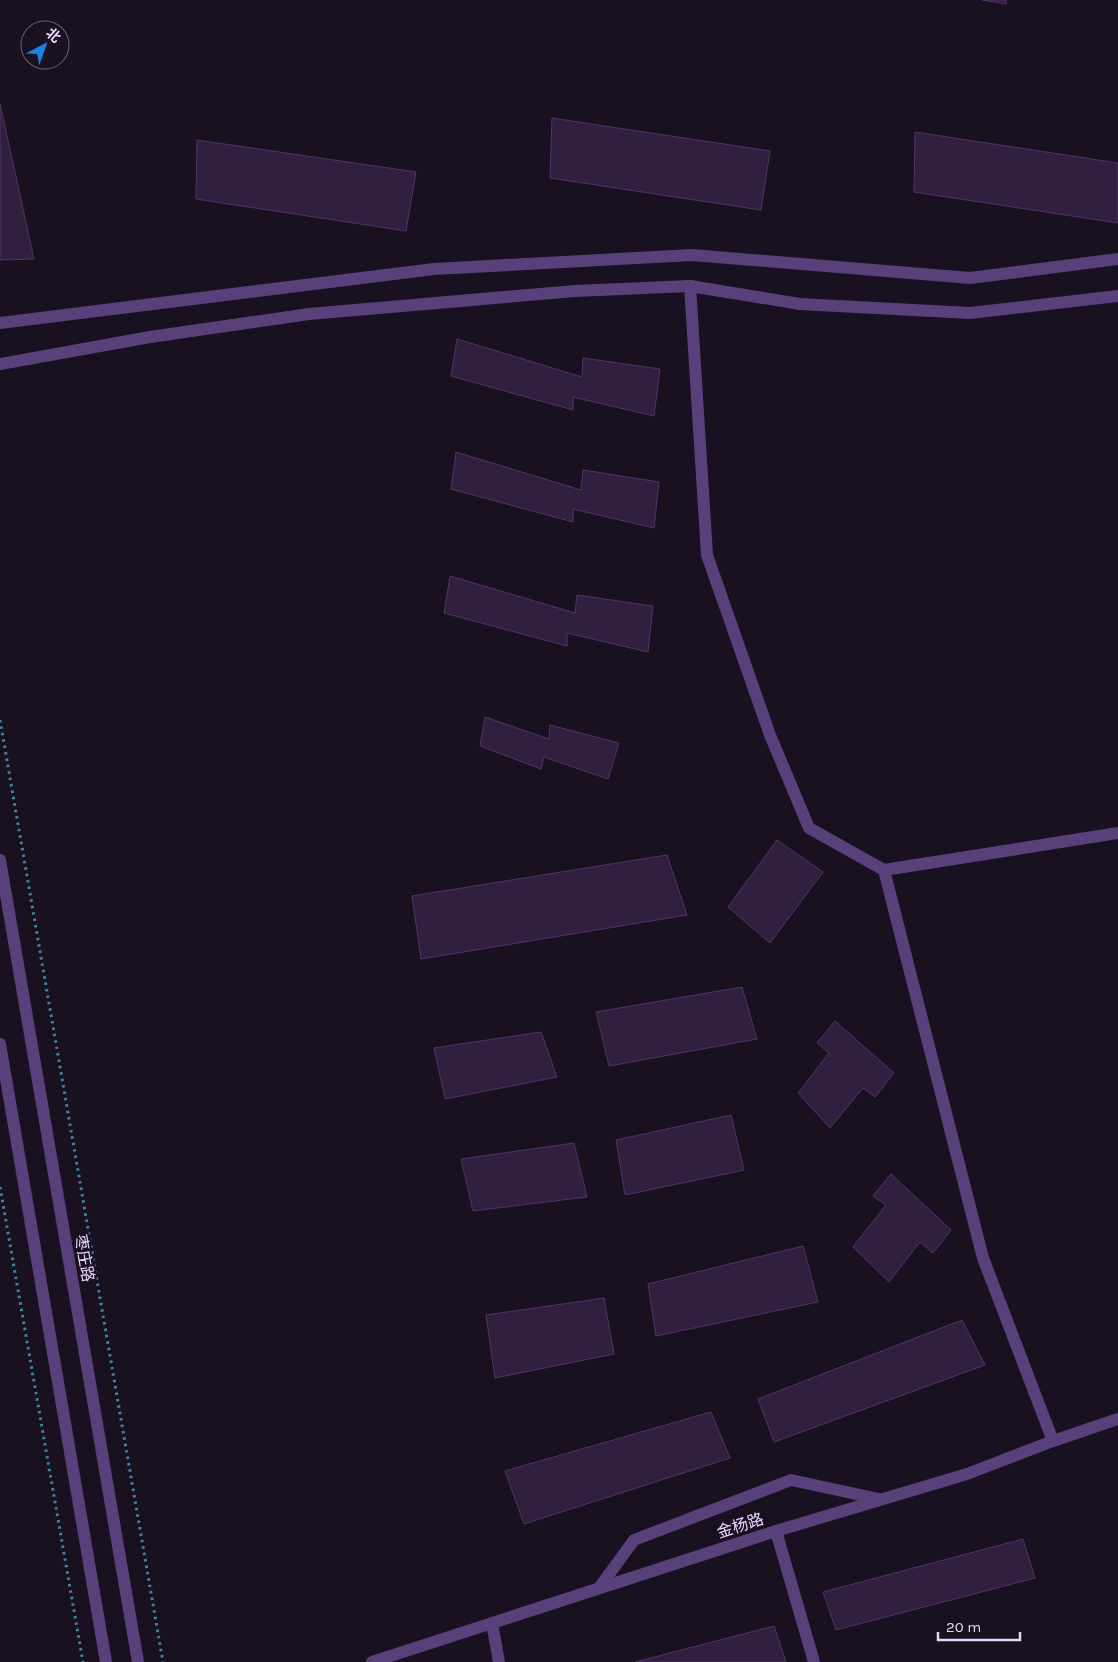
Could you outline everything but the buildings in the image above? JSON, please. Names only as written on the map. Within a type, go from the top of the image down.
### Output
[{"type":"street","points":[[0,323],[434,269],[692,255],[970,278],[1118,259]]},
{"type":"street","points":[[0,364],[150,337],[309,314],[575,291],[690,286],[800,304],[970,313],[1118,296]]},
{"type":"street","points":[[690,286],[707,555],[770,735],[809,828],[884,870],[1118,833]]},
{"type":"street","name":"枣庄路","points":[[0,860],[138,1662]]},
{"type":"street","points":[[884,870],[983,1258],[1053,1441]]},
{"type":"street","points":[[0,1044],[106,1662]]},
{"type":"street","name":"金杨路","points":[[372,1662],[776,1531],[968,1474],[1053,1441],[1118,1419]]},
{"type":"street","points":[[598,1588],[634,1540],[791,1480],[880,1499]]},
{"type":"street","points":[[776,1531],[814,1662]]},
{"type":"street","points":[[492,1623],[499,1662]]},
{"type":"path","points":[[0,720],[164,1662]]},
{"type":"path","points":[[0,1187],[83,1662]]}]
